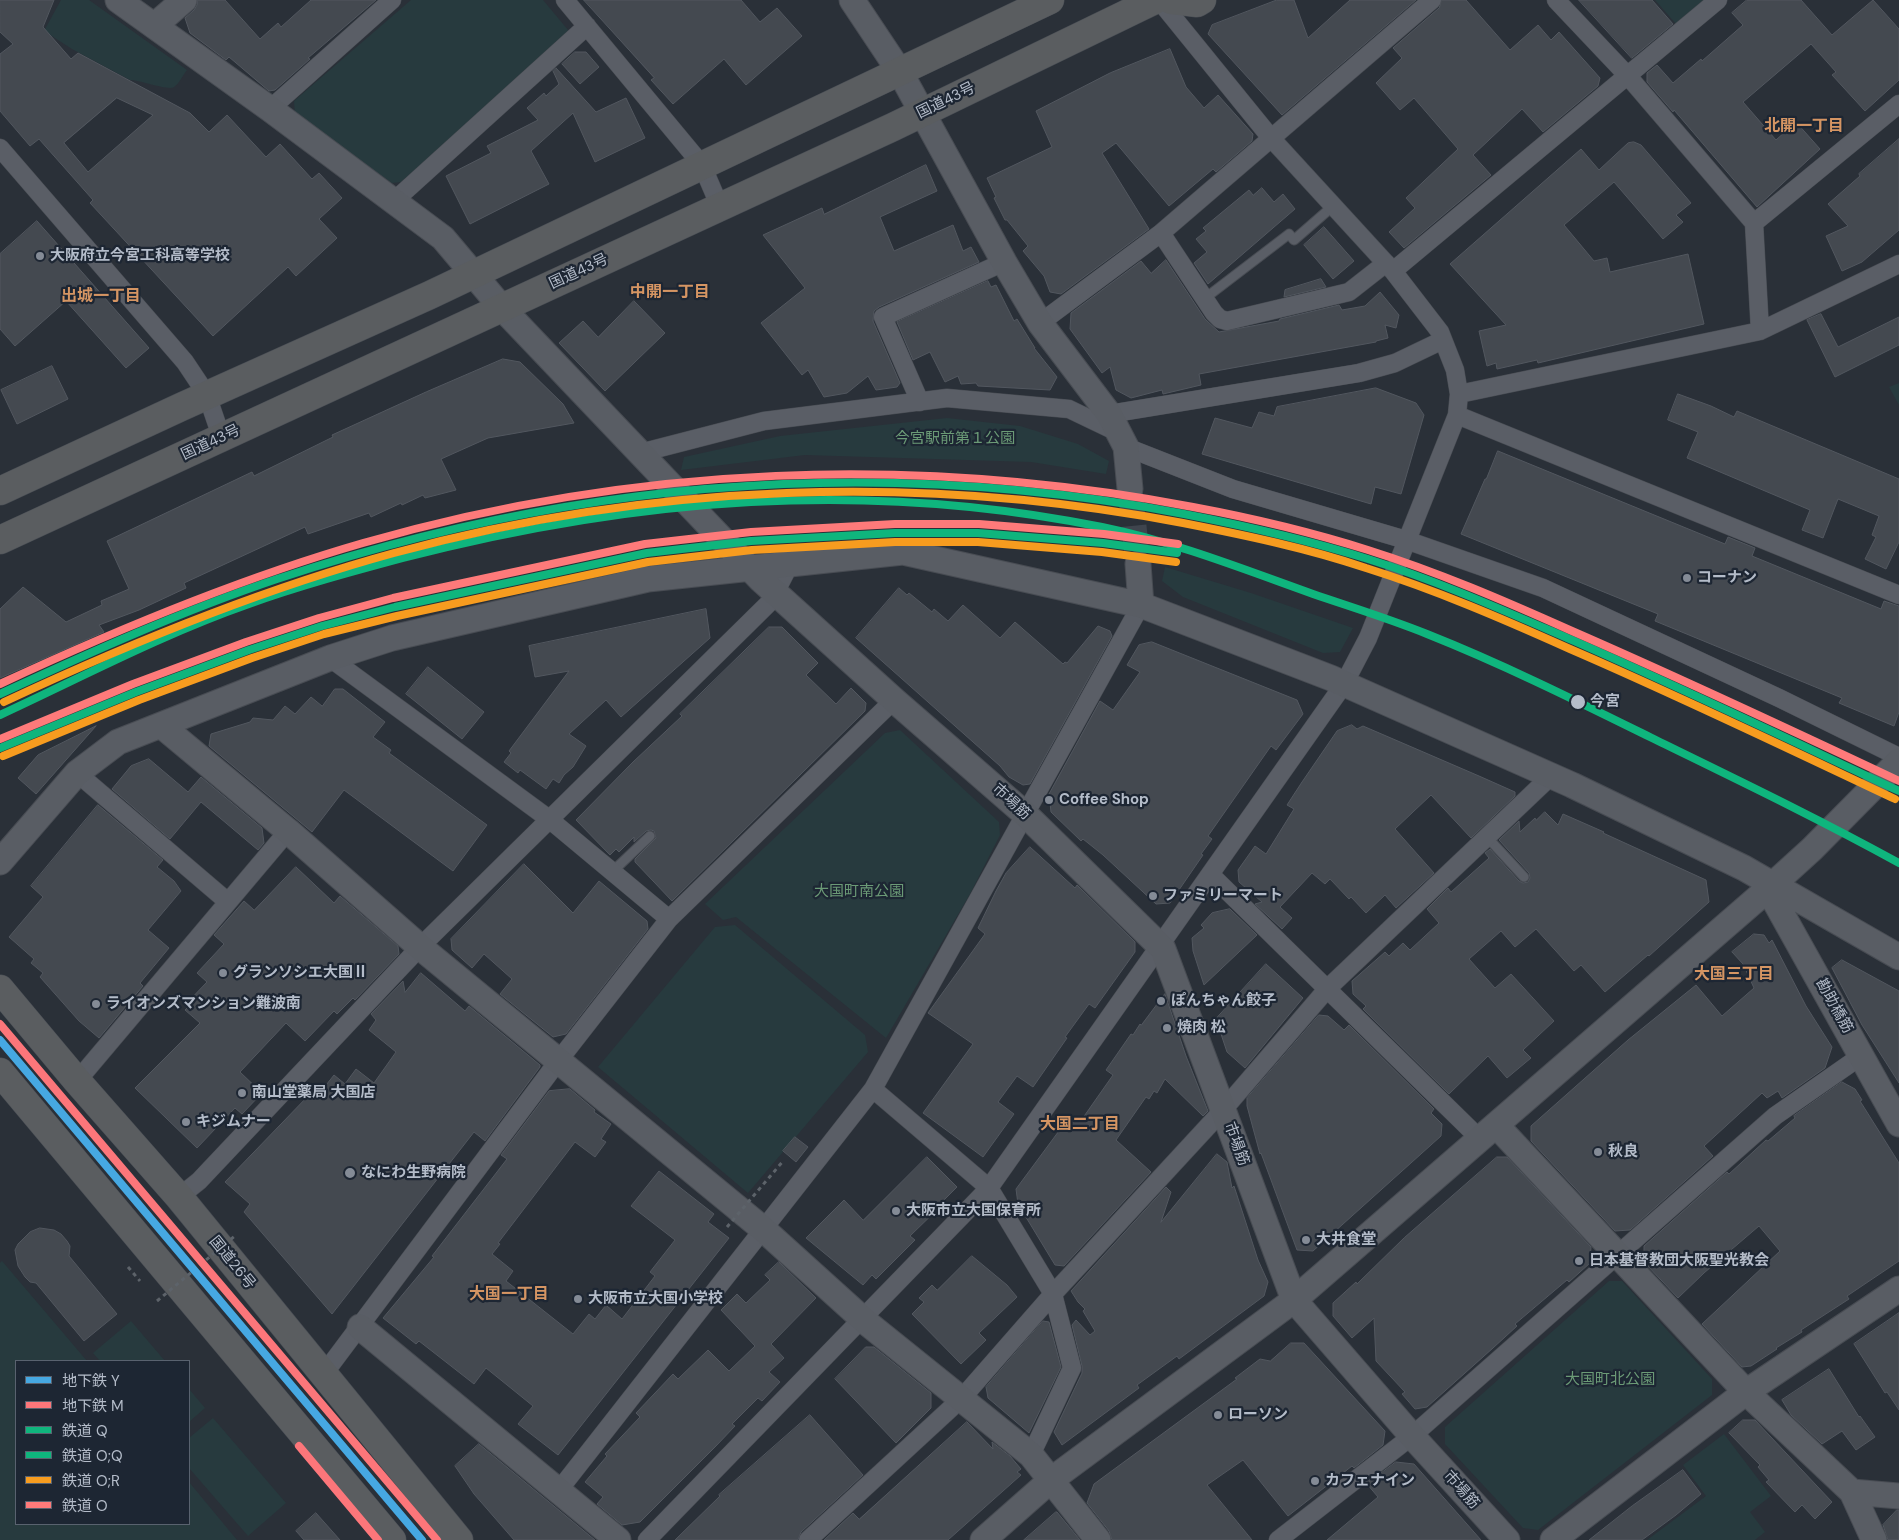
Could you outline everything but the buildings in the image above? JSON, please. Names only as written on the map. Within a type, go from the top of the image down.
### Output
[{"type":"highway","points":[[0,491],[474,274],[1050,0]]},
{"type":"highway","name":"国道43号","points":[[0,540],[222,439],[922,113],[1155,0]]},
{"type":"highway","points":[[1171,0],[1197,2],[1202,0]]},
{"type":"highway","name":"国道26号","points":[[0,989],[77,1081],[179,1197],[459,1540]]},
{"type":"highway","points":[[0,1072],[392,1540]]},
{"type":"street","name":"市場筋","points":[[118,0],[270,109],[443,238],[502,308],[775,593],[1025,814],[1163,948],[1294,1300],[1412,1436],[1507,1540]]},
{"type":"street","points":[[154,26],[184,0]]},
{"type":"street","points":[[270,109],[392,0]]},
{"type":"street","points":[[565,0],[702,165],[720,207]]},
{"type":"street","points":[[647,1540],[989,1188],[1344,684],[1368,638],[1457,415],[1459,394],[1455,370],[1440,332],[1390,267],[1271,138],[1159,0]]},
{"type":"street","points":[[1040,323],[1161,233],[1432,0]]},
{"type":"street","points":[[1556,0],[1627,75],[1754,223],[1760,331]]},
{"type":"street","points":[[1161,233],[1204,299],[1220,319],[1227,321],[1349,292],[1390,267],[1718,0]]},
{"type":"street","points":[[859,2],[1040,323],[1118,432],[1130,488]]},
{"type":"street","points":[[394,201],[587,26]]},
{"type":"street","points":[[1754,223],[1899,104]]},
{"type":"street","points":[[0,148],[185,362],[207,395],[222,439]]},
{"type":"street","points":[[920,402],[883,317],[1004,262]]},
{"type":"street","points":[[1459,394],[1760,331],[1899,264]]},
{"type":"street","points":[[1118,432],[1359,373],[1394,363],[1443,340]]},
{"type":"street","points":[[640,453],[764,421],[947,398],[1069,408],[1233,489],[1406,540],[1543,588],[1779,698],[1899,757]]},
{"type":"street","points":[[1457,415],[1899,595]]},
{"type":"street","points":[[0,862],[77,773],[118,742],[330,658],[392,638],[648,579],[791,562],[903,552],[1141,605],[1344,684],[1551,776],[1744,868],[1771,887],[1899,957]]},
{"type":"street","points":[[179,1197],[199,1180],[420,946],[771,601],[791,562]]},
{"type":"street","points":[[559,1490],[873,1089],[1141,605],[1138,564]]},
{"type":"street","points":[[330,658],[549,820],[669,919]]},
{"type":"street","points":[[323,1375],[559,1060],[669,919],[894,700]]},
{"type":"street","points":[[162,726],[288,831],[420,946],[763,1230],[862,1318],[1031,1454],[1098,1540]]},
{"type":"street","points":[[983,1540],[1051,1480],[1294,1300],[1771,887],[1812,849],[1899,761]]},
{"type":"street","points":[[77,773],[228,902]]},
{"type":"street","points":[[808,1540],[962,1398],[1053,1294],[1223,1110],[1328,988],[1551,776]]},
{"type":"street","points":[[77,1081],[288,831]]},
{"type":"street","points":[[1210,874],[1328,988],[1488,1132],[1618,1255],[1746,1392],[1852,1492],[1874,1540]]},
{"type":"street","name":"勘助橋筋","points":[[1771,887],[1899,1124]]},
{"type":"street","points":[[1278,1540],[1412,1436],[1775,1116],[1861,1056]]},
{"type":"street","points":[[873,1089],[989,1188],[1053,1294],[1072,1368],[1031,1454]]},
{"type":"street","points":[[1553,1540],[1746,1392],[1899,1289]]},
{"type":"street","points":[[360,1327],[618,1540]]},
{"type":"street","points":[[1852,1492],[1899,1496]]},
{"type":"lane","points":[[1204,299],[1289,234],[1294,240],[1334,206]]},
{"type":"lane","points":[[612,871],[650,836]]},
{"type":"lane","points":[[1487,837],[1524,877]]},
{"type":"path","points":[[727,1227],[784,1160]]},
{"type":"path","points":[[157,1301],[236,1235]]},
{"type":"green space","points":[[61,0],[89,0],[187,70],[174,87],[161,87],[130,80],[72,49],[44,31]]},
{"type":"green space","points":[[411,0],[543,0],[568,30],[567,38],[401,182],[392,183],[295,115],[294,101]]},
{"type":"green space","points":[[1655,0],[1705,0],[1677,25]]},
{"type":"green space","points":[[1899,383],[1899,405],[1889,387]]},
{"type":"green space","name":"今宮駅前第１公園","points":[[947,418],[1020,426],[1078,444],[1109,461],[1106,474],[1031,462],[805,455],[681,470],[684,457],[780,436]]},
{"type":"green space","points":[[1165,567],[1251,593],[1353,628],[1340,652],[1323,653],[1183,597],[1162,581]]},
{"type":"green space","name":"大国町南公園","points":[[900,730],[999,822],[1000,835],[970,894],[886,1038],[736,917],[723,920],[705,904],[885,733]]},
{"type":"green space","points":[[735,925],[865,1035],[868,1052],[748,1193],[598,1067],[715,927]]},
{"type":"green space","points":[[2,1261],[86,1360],[15,1360],[15,1525],[190,1525],[190,1483],[237,1540],[0,1540],[0,1263]]},
{"type":"green space","name":"大国町北公園","points":[[1609,1281],[1622,1281],[1712,1379],[1712,1395],[1538,1530],[1523,1528],[1445,1444],[1445,1427]]},
{"type":"green space","points":[[131,1321],[164,1360],[99,1360],[93,1353]]},
{"type":"green space","points":[[190,1390],[205,1408],[190,1421]]},
{"type":"green space","points":[[213,1418],[286,1503],[248,1536],[190,1469],[190,1437]]},
{"type":"green space","points":[[1724,1434],[1771,1496],[1750,1512],[1765,1532],[1755,1540],[1647,1540],[1706,1496],[1683,1465]]},
{"type":"tunnel","points":[[1130,489],[1138,564]]},
{"type":"metro line","name":"M","points":[[0,1024],[437,1540]]},
{"type":"metro line","name":"Y","points":[[0,1040],[422,1540]]},
{"type":"metro line","name":"M","points":[[299,1446],[378,1540]]},
{"type":"rail line","name":"O","points":[[0,684],[179,606],[270,572],[363,543],[465,517],[568,497],[672,483],[776,476],[880,475],[985,479],[1089,490],[1193,507],[1303,531],[1347,543],[1420,568],[1547,620],[1695,686],[1899,781]]},
{"type":"rail line","name":"O;Q","points":[[0,694],[172,618],[242,591],[388,546],[500,519],[613,500],[726,488],[840,483],[954,485],[1069,496],[1184,514],[1277,534],[1368,559],[1446,587],[1572,640],[1695,695],[1899,791]]},
{"type":"rail line","name":"O;R","points":[[4,702],[99,659],[244,601],[394,553],[491,530],[589,512],[688,500],[787,493],[886,492],[985,497],[1084,507],[1183,523],[1252,537],[1344,561],[1418,586],[1520,627],[1733,722],[1895,799]]},
{"type":"rail line","name":"Q","points":[[0,715],[154,642],[249,604],[306,585],[403,558],[490,537],[577,521],[664,509],[751,502],[838,500],[926,503],[1014,512],[1129,533],[1209,557],[1399,623],[1485,658],[1571,698],[1778,800],[1899,863]]},
{"type":"rail line","name":"O","points":[[0,739],[133,684],[246,642],[319,618],[393,598],[645,544],[751,532],[895,524],[979,524],[1104,534],[1178,544]]},
{"type":"rail line","name":"O;Q","points":[[0,748],[136,692],[249,650],[322,626],[395,607],[647,553],[751,541],[895,533],[978,533],[1103,543],[1177,553]]},
{"type":"rail line","name":"O;R","points":[[3,756],[139,700],[252,658],[324,634],[397,616],[648,562],[752,550],[895,542],[978,542],[1102,552],[1176,562]]},
{"type":"place","name":"大阪府立今宮工科高等学校","points":[[40,256]]},
{"type":"place","name":"コーナン","points":[[1687,578]]},
{"type":"place","name":"今宮","points":[[1578,702]]},
{"type":"place","name":"Coffee Shop","points":[[1049,800]]},
{"type":"place","name":"ファミリーマート","points":[[1153,896]]},
{"type":"place","name":"グランソシエ大国Ⅱ","points":[[223,973]]},
{"type":"place","name":"ぽんちゃん餃子","points":[[1161,1001]]},
{"type":"place","name":"ライオンズマンション難波南","points":[[96,1004]]},
{"type":"place","name":"焼肉 松","points":[[1167,1028]]},
{"type":"place","name":"南山堂薬局 大国店","points":[[242,1093]]},
{"type":"place","name":"キジムナー","points":[[186,1122]]},
{"type":"place","name":"秋良","points":[[1598,1152]]},
{"type":"place","name":"なにわ生野病院","points":[[350,1173]]},
{"type":"place","name":"大阪市立大国保育所","points":[[896,1211]]},
{"type":"place","name":"大井食堂","points":[[1306,1240]]},
{"type":"place","name":"日本基督教団大阪聖光教会","points":[[1579,1261]]},
{"type":"place","name":"大阪市立大国小学校","points":[[578,1299]]},
{"type":"place","name":"ローソン","points":[[1218,1415]]},
{"type":"place","name":"カフェナイン","points":[[1315,1481]]},
{"type":"district","name":"北開一丁目","points":[[1804,127]]},
{"type":"district","name":"中開一丁目","points":[[670,293]]},
{"type":"district","name":"出城一丁目","points":[[101,297]]},
{"type":"district","name":"大国三丁目","points":[[1734,975]]},
{"type":"district","name":"大国二丁目","points":[[1080,1125]]},
{"type":"district","name":"大国一丁目","points":[[509,1295]]}]
